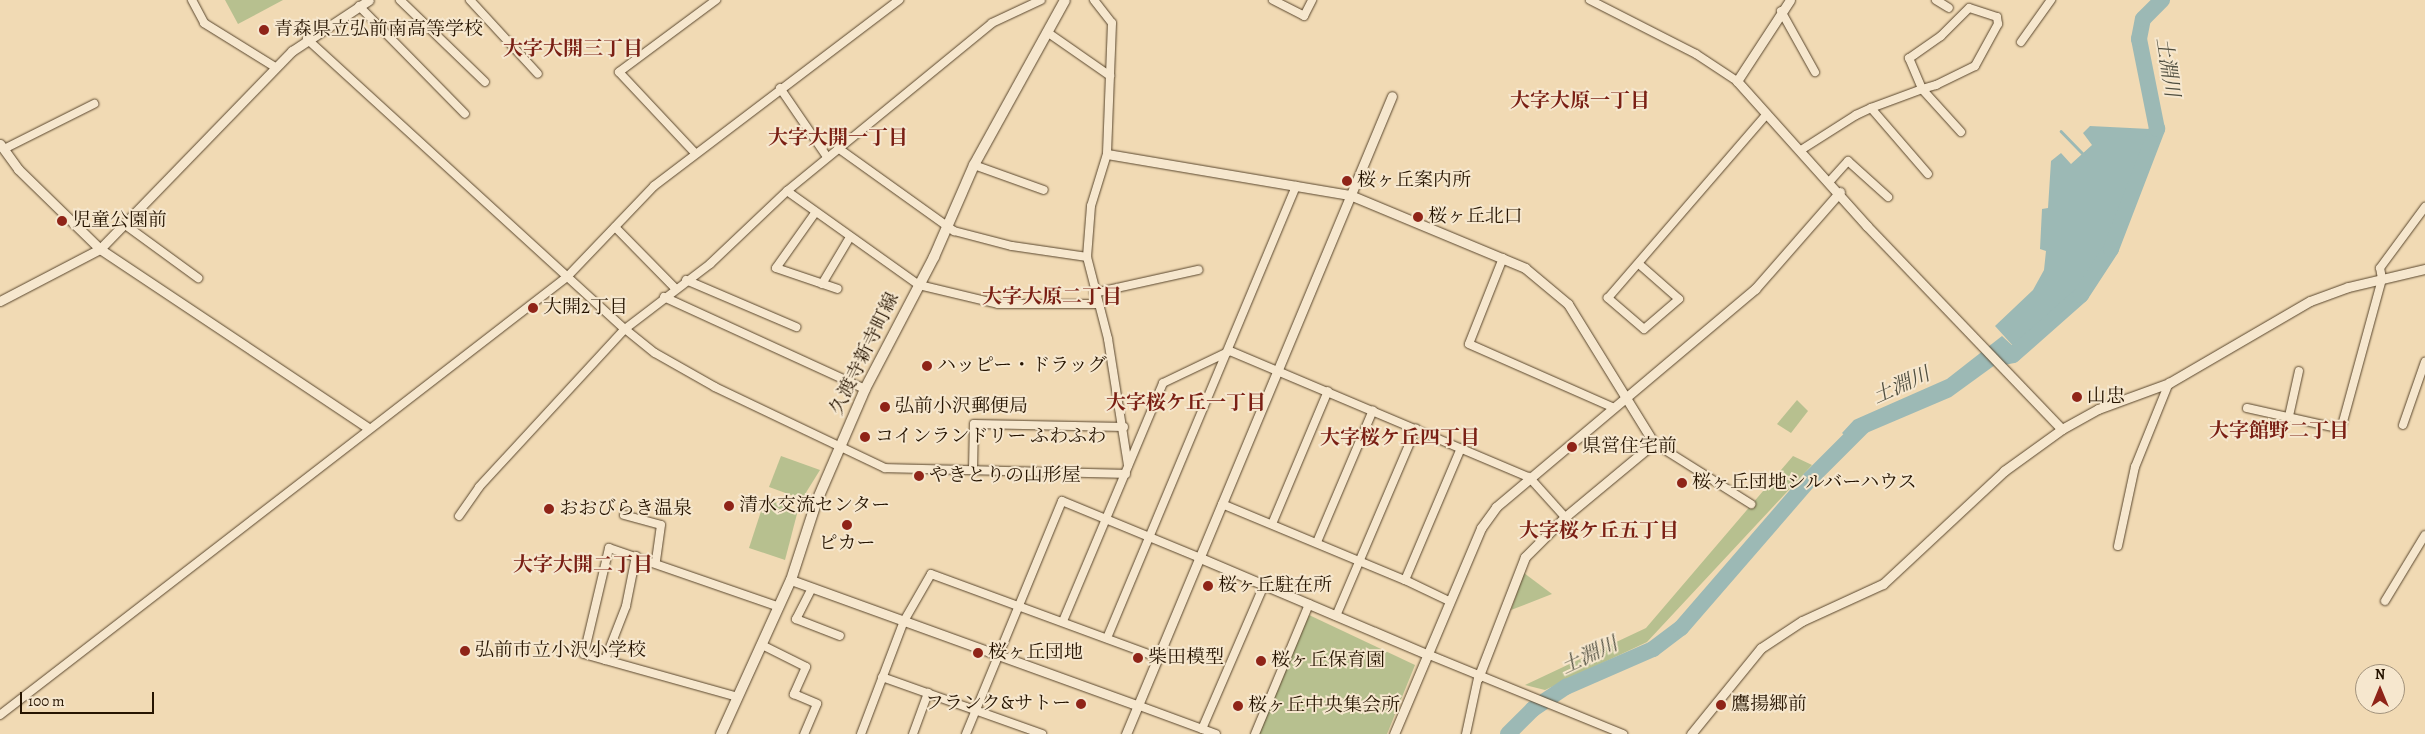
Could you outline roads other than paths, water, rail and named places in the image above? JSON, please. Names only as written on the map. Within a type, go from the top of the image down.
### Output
[{"type":"main road","name":"久渡寺新寺町線","points":[[721,734],[791,580],[838,448],[865,389],[947,226],[974,165],[1063,0]]},
{"type":"street","points":[[192,0],[204,23],[275,67]]},
{"type":"street","points":[[0,301],[100,249],[275,67],[307,39],[369,0]]},
{"type":"street","points":[[400,0],[484,82]]},
{"type":"street","points":[[470,0],[538,74]]},
{"type":"street","points":[[695,152],[619,72],[716,0]]},
{"type":"street","points":[[0,715],[368,428],[567,277],[615,227],[695,152],[899,0]]},
{"type":"street","points":[[459,516],[479,487],[625,328],[675,288],[710,264],[787,191],[992,23],[1042,0]]},
{"type":"street","points":[[1094,0],[1112,23],[1108,154],[1091,206],[1087,257],[1124,427],[1127,471]]},
{"type":"street","points":[[1274,0],[1304,16],[1312,0]]},
{"type":"street","points":[[1590,0],[1696,54],[1737,81],[2062,429]]},
{"type":"street","points":[[1737,81],[1781,11],[1790,0]]},
{"type":"street","points":[[1936,0],[1949,8]]},
{"type":"street","points":[[2021,42],[2051,0]]},
{"type":"street","points":[[359,6],[465,114]]},
{"type":"street","points":[[1801,150],[1871,108],[1922,89],[1975,66],[1998,24],[1997,17],[1969,8],[1942,36],[1909,58],[1922,89],[1961,132]]},
{"type":"street","points":[[1781,11],[1815,72]]},
{"type":"street","points":[[1047,32],[1110,76]]},
{"type":"street","points":[[307,39],[567,277],[625,328],[681,369],[838,448],[885,468],[1127,471]]},
{"type":"street","points":[[780,88],[827,157]]},
{"type":"street","points":[[1126,734],[1198,557],[1222,504],[1392,96]]},
{"type":"street","points":[[94,104],[2,147],[100,249],[368,428]]},
{"type":"street","points":[[1871,108],[1928,174]]},
{"type":"street","points":[[1639,264],[1679,299],[1644,329],[1608,298],[1767,114]]},
{"type":"street","points":[[838,148],[947,226],[1012,246],[1087,257]]},
{"type":"street","points":[[1108,154],[1350,195],[1503,258],[1540,277],[1568,304],[1623,397],[1654,443],[1751,504]]},
{"type":"street","points":[[1830,181],[1848,161],[1888,197]]},
{"type":"street","points":[[974,165],[1044,190]]},
{"type":"street","points":[[1107,638],[1230,351],[1296,186]]},
{"type":"street","points":[[787,191],[815,213],[918,285],[998,304],[1098,304]]},
{"type":"street","points":[[1394,734],[1481,528],[1496,507],[1623,397],[1755,289],[1840,192]]},
{"type":"street","points":[[2247,408],[2340,429],[2382,278],[2380,268],[2425,207]]},
{"type":"street","points":[[815,213],[776,268],[838,289]]},
{"type":"street","points":[[124,224],[198,278]]},
{"type":"street","points":[[615,227],[675,288]]},
{"type":"street","points":[[822,284],[850,237]]},
{"type":"street","points":[[1503,258],[1469,344],[1612,407]]},
{"type":"street","points":[[1691,734],[1761,648],[1802,621],[1883,584],[2004,471],[2062,429],[2098,409],[2169,382],[2310,301],[2382,278],[2425,269]]},
{"type":"street","points":[[1094,294],[1198,270]]},
{"type":"street","points":[[686,280],[796,327]]},
{"type":"street","points":[[664,297],[865,389]]},
{"type":"street","points":[[1063,621],[1163,384],[1230,351],[1529,477],[1564,517]]},
{"type":"street","points":[[2403,425],[2425,362]]},
{"type":"street","points":[[2289,416],[2299,372]]},
{"type":"street","points":[[2118,546],[2135,467],[2169,382]]},
{"type":"street","points":[[1272,524],[1328,391]]},
{"type":"street","points":[[1317,542],[1372,410]]},
{"type":"street","points":[[973,470],[974,424],[1124,427]]},
{"type":"street","points":[[1336,616],[1416,428]]},
{"type":"street","points":[[1466,734],[1478,678],[1525,557],[1564,517],[1654,443]]},
{"type":"street","points":[[1405,580],[1461,448]]},
{"type":"street","points":[[966,734],[996,654],[1062,501],[1427,654],[1478,678],[1623,734]]},
{"type":"street","points":[[1222,504],[1361,560],[1449,601]]},
{"type":"street","points":[[624,514],[661,525],[656,562]]},
{"type":"street","points":[[2386,601],[2425,535]]},
{"type":"street","points":[[738,697],[584,654],[609,548],[656,562],[779,607]]},
{"type":"street","points":[[606,660],[626,606],[636,556]]},
{"type":"street","points":[[861,734],[904,621],[931,574],[1018,604],[1157,657]]},
{"type":"street","points":[[791,580],[1216,734]]},
{"type":"street","points":[[1202,729],[1264,585]]},
{"type":"street","points":[[812,588],[796,619],[840,636]]},
{"type":"street","points":[[1255,734],[1309,604]]},
{"type":"street","points":[[762,646],[806,667],[794,694],[818,704],[804,734]]},
{"type":"street","points":[[882,677],[1042,734]]},
{"type":"street","points":[[913,734],[928,693]]},
{"type":"street","points":[[1016,734],[1019,726]]},
{"type":"water","points":[[2090,126],[2150,129],[2106,253],[2087,284],[2015,348],[1995,326],[2033,290],[2044,270],[2046,251],[2040,249],[2042,209],[2048,208],[2051,161],[2061,153],[2071,164],[2092,145],[2083,133]]},
{"type":"water","points":[[2002,336],[2015,348],[2010,352],[2019,351],[2007,362],[1995,365],[1951,397],[1850,440],[1842,433],[1854,420],[1947,379]]},
{"type":"waterway","name":"土淵川","points":[[1999,358],[2013,355],[2081,295],[2111,249],[2157,129],[2139,39],[2143,19],[2162,0]]},
{"type":"waterway","points":[[2061,131],[2083,154]]},
{"type":"waterway","name":"土淵川","points":[[1508,734],[1533,709],[1566,687],[1653,649],[1681,628],[1810,479],[1864,425]]},
{"type":"place","name":"青森県立弘前南高等学校","points":[[264,30]]},
{"type":"place","name":"桜ヶ丘案内所","points":[[1347,181]]},
{"type":"place","name":"桜ヶ丘北口","points":[[1418,217]]},
{"type":"place","name":"児童公園前","points":[[62,221]]},
{"type":"place","name":"大開2丁目","points":[[533,308]]},
{"type":"place","name":"ハッピー・ドラッグ","points":[[927,366]]},
{"type":"place","name":"山忠","points":[[2077,397]]},
{"type":"place","name":"弘前小沢郵便局","points":[[885,407]]},
{"type":"place","name":"コインランドリー ふわふわ","points":[[865,437]]},
{"type":"place","name":"県営住宅前","points":[[1572,447]]},
{"type":"place","name":"やきとりの山形屋","points":[[919,476]]},
{"type":"place","name":"桜ヶ丘団地シルバーハウス","points":[[1682,483]]},
{"type":"place","name":"清水交流センター","points":[[729,506]]},
{"type":"place","name":"おおびらき温泉","points":[[549,509]]},
{"type":"place","name":"ピカー","points":[[847,525]]},
{"type":"place","name":"桜ヶ丘駐在所","points":[[1208,586]]},
{"type":"place","name":"弘前市立小沢小学校","points":[[465,651]]},
{"type":"place","name":"桜ヶ丘団地","points":[[978,653]]},
{"type":"place","name":"柴田模型","points":[[1138,658]]},
{"type":"place","name":"桜ヶ丘保育園","points":[[1261,661]]},
{"type":"place","name":"フランク&サトー","points":[[1081,704]]},
{"type":"place","name":"鷹揚郷前","points":[[1721,705]]},
{"type":"place","name":"桜ヶ丘中央集会所","points":[[1238,706]]},
{"type":"district","name":"大字大開三丁目","points":[[573,48]]},
{"type":"district","name":"大字大原一丁目","points":[[1580,100]]},
{"type":"district","name":"大字大開一丁目","points":[[838,137]]},
{"type":"district","name":"大字大原二丁目","points":[[1052,296]]},
{"type":"district","name":"大字桜ケ丘一丁目","points":[[1186,402]]},
{"type":"district","name":"大字館野二丁目","points":[[2279,430]]},
{"type":"district","name":"大字桜ケ丘四丁目","points":[[1400,437]]},
{"type":"district","name":"大字桜ケ丘五丁目","points":[[1599,530]]},
{"type":"district","name":"大字大開二丁目","points":[[583,564]]}]
